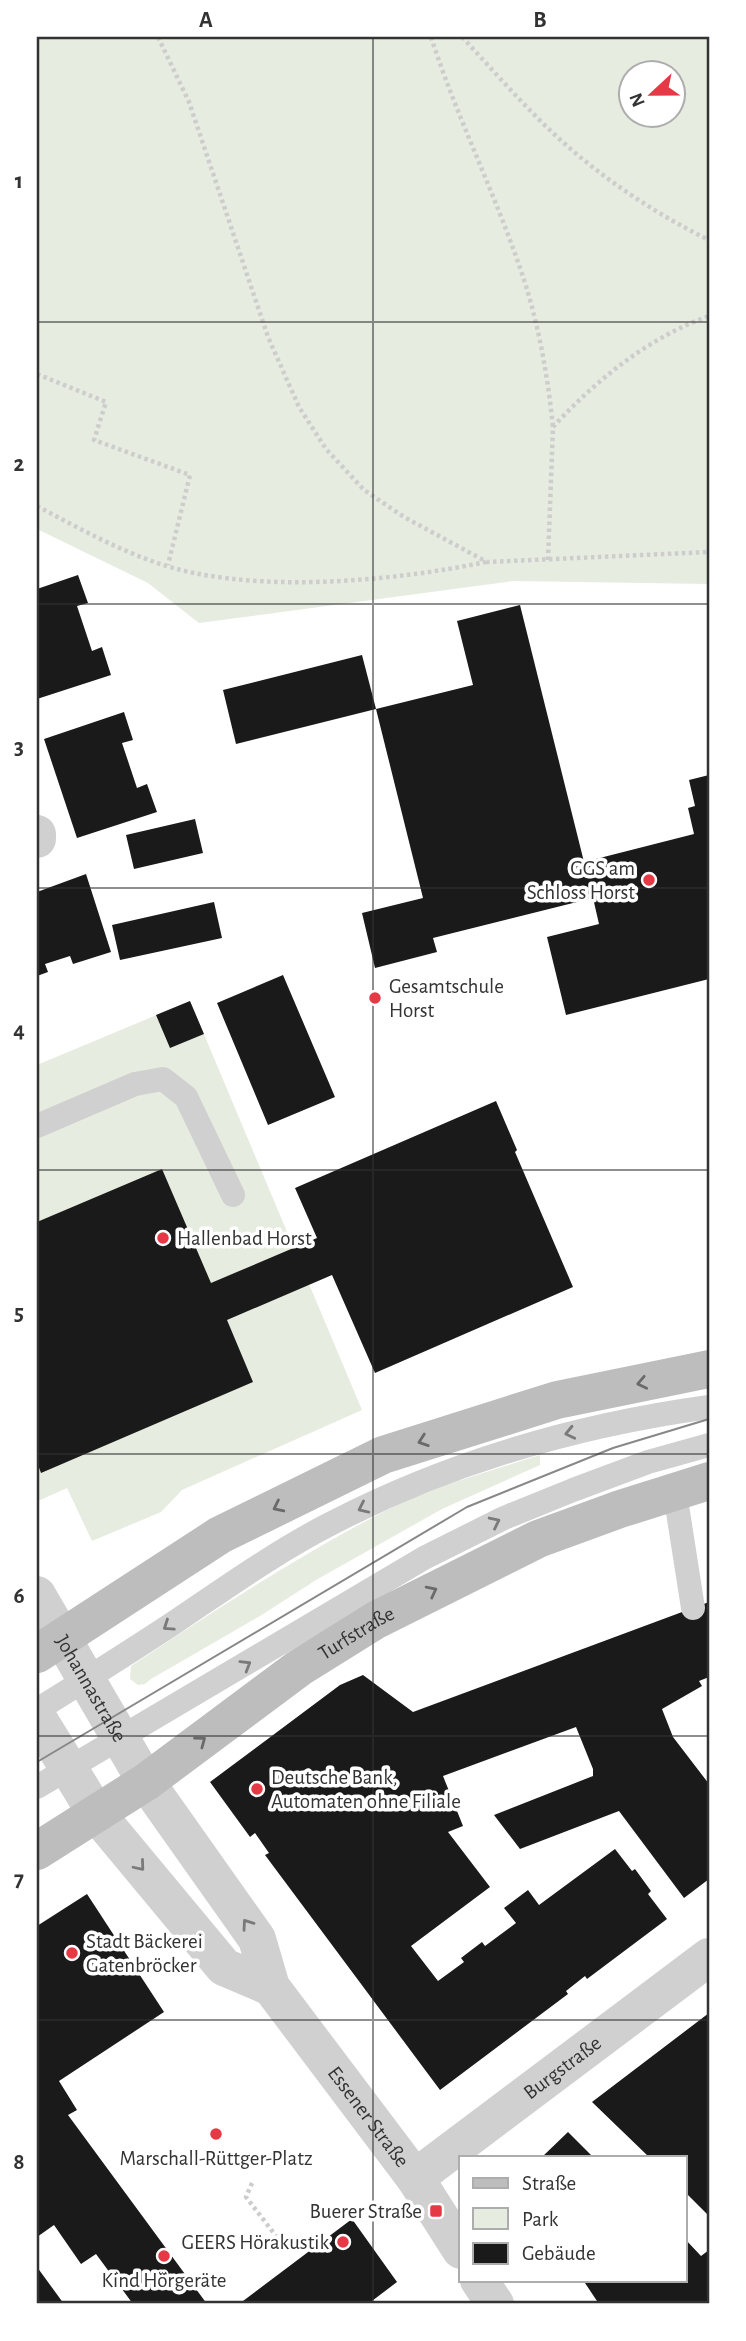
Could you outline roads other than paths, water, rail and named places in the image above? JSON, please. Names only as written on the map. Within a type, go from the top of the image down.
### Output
[{"type":"main road","points":[[49,1646],[220,1535],[383,1455],[557,1400],[709,1369]]},
{"type":"main road","name":"Turfstraße","points":[[37,1851],[146,1782],[299,1668],[376,1620],[538,1539],[620,1509],[692,1487]]},
{"type":"street","points":[[37,834],[37,839]]},
{"type":"street","name":"Johannastraße","points":[[37,1595],[49,1646],[85,1679],[146,1782]]},
{"type":"street","points":[[37,1717],[52,1778],[96,1814]]},
{"type":"street","name":"Essener Straße","points":[[146,1782],[257,1939],[271,1987],[415,2178],[459,2247]]},
{"type":"street","name":"Essener Straße","points":[[96,1814],[224,1967],[271,1987]]},
{"type":"street","name":"Burgstraße","points":[[415,2178],[709,1957]]},
{"type":"street","points":[[480,2282],[495,2304]]},
{"type":"lane","points":[[37,1126],[135,1084],[163,1079],[186,1097],[233,1195]]},
{"type":"lane","points":[[37,1710],[274,1556],[332,1523],[390,1496],[462,1466],[530,1443],[643,1416],[709,1406]]},
{"type":"lane","points":[[52,1778],[435,1552],[504,1518],[573,1490],[648,1462],[709,1445]]},
{"type":"lane","points":[[692,1487],[693,1608]]},
{"type":"tram line","points":[[37,1762],[467,1507],[613,1448],[709,1419]]},
{"type":"place","name":"GGS am Schloss Horst","points":[[649,880]]},
{"type":"place","name":"Gesamtschule Horst","points":[[375,998]]},
{"type":"place","name":"Hallenbad Horst","points":[[163,1238]]},
{"type":"place","name":"Deutsche Bank, Automaten ohne Filiale","points":[[257,1789]]},
{"type":"place","name":"Stadt Bäckerei Gatenbröcker","points":[[72,1953]]},
{"type":"place","name":"Marschall-Rüttger-Platz","points":[[216,2134]]},
{"type":"place","name":"Buerer Straße","points":[[436,2211]]},
{"type":"place","name":"GEERS Hörakustik","points":[[343,2242]]},
{"type":"place","name":"Kind Hörgeräte","points":[[164,2256]]}]
